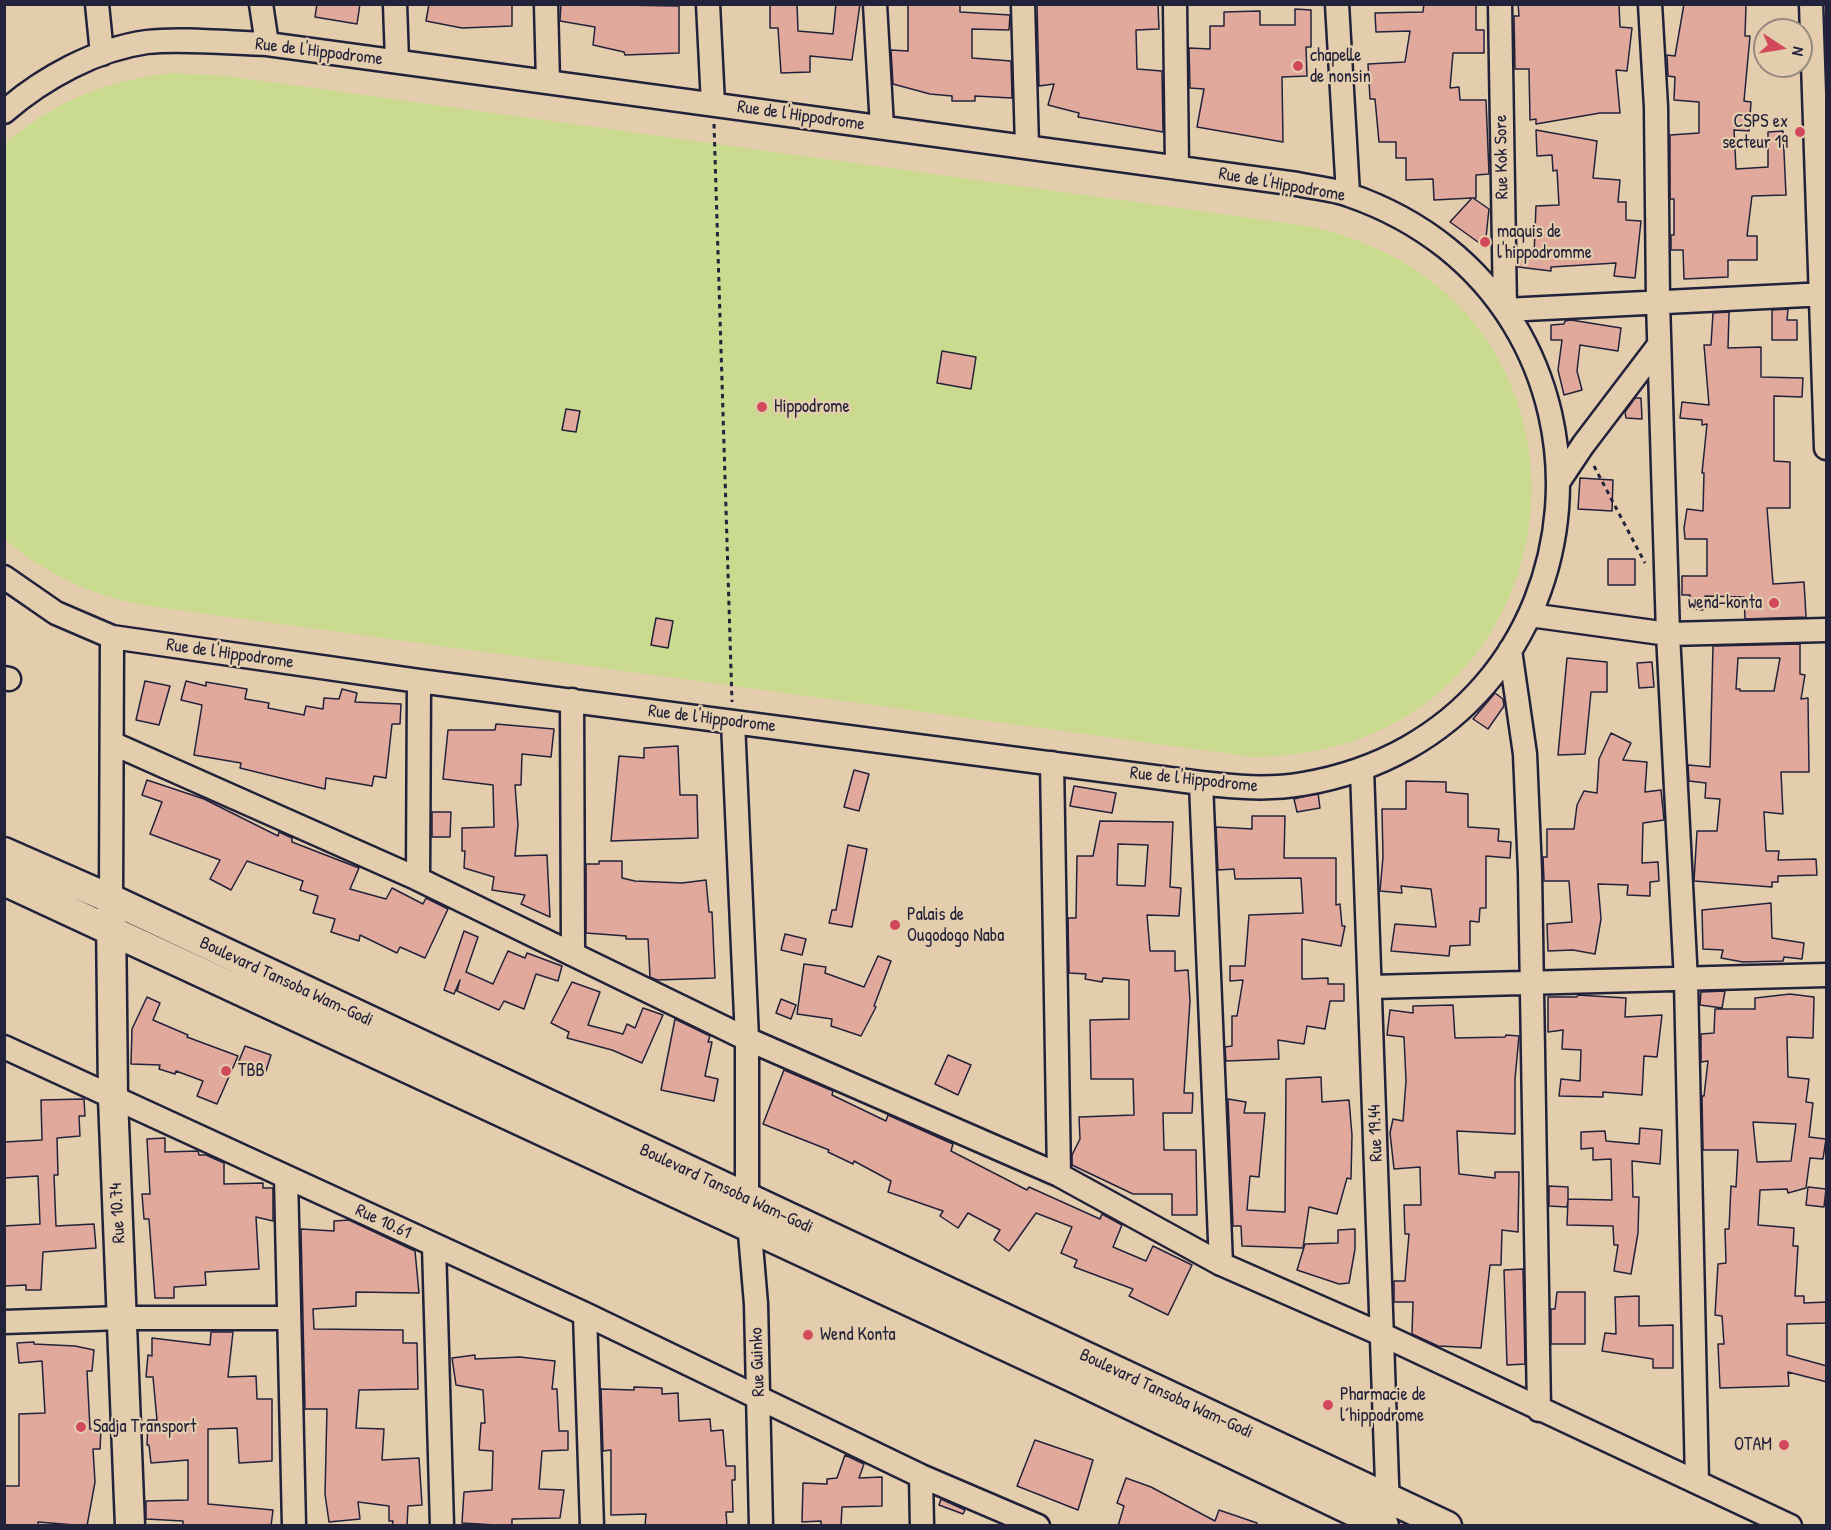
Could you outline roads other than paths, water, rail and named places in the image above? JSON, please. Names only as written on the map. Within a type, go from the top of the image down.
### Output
[{"type":"main road","name":"Boulevard Tansoba Wam-Godi","points":[[4,852],[111,899],[1447,1526]]},
{"type":"main road","name":"Boulevard Tansoba Wam-Godi","points":[[4,881],[750,1227],[1384,1526]]},
{"type":"main road","name":"Rue 10.74","points":[[111,899],[112,1098],[129,1526]]},
{"type":"street","points":[[97,4],[102,54]]},
{"type":"street","points":[[261,4],[267,44]]},
{"type":"street","points":[[395,4],[397,61]]},
{"type":"street","points":[[546,4],[548,82]]},
{"type":"street","points":[[708,4],[713,104]]},
{"type":"street","points":[[875,4],[882,127]]},
{"type":"street","points":[[1023,4],[1027,147]]},
{"type":"street","points":[[1175,4],[1177,168]]},
{"type":"street","points":[[1337,4],[1348,195]]},
{"type":"street","name":"Rue Kok Sore","points":[[1500,4],[1505,310]]},
{"type":"street","points":[[1650,4],[1656,107],[1658,302],[1668,634],[1686,981],[1697,1482]]},
{"type":"street","points":[[1811,4],[1824,294],[1827,448]]},
{"type":"street","name":"Rue de l'Hippodrome","points":[[4,112],[37,87],[102,54],[148,42],[267,44],[1297,184],[1348,195],[1389,212],[1439,242],[1483,282],[1505,310],[1531,356],[1542,384],[1556,442],[1559,481],[1556,530],[1550,560],[1530,615],[1510,650],[1480,689],[1444,723],[1411,745],[1362,769],[1330,779],[1271,788],[1201,783],[419,681],[112,637],[56,613],[4,577]]},
{"type":"street","points":[[1505,310],[1824,294]]},
{"type":"street","points":[[1559,481],[1583,445],[1659,345]]},
{"type":"street","points":[[1530,615],[1668,634],[1827,630]]},
{"type":"street","points":[[111,899],[114,744],[112,637]]},
{"type":"street","points":[[1510,650],[1525,754],[1532,984],[1539,1410]]},
{"type":"street","points":[[418,879],[419,681]]},
{"type":"street","points":[[572,700],[573,952]]},
{"type":"street","name":"Rue Guinko","points":[[733,722],[747,1039],[747,1198],[759,1399],[761,1526]]},
{"type":"street","points":[[114,744],[418,879],[573,952],[747,1039],[1059,1175],[1221,1264],[1383,1335],[1790,1526]]},
{"type":"street","points":[[1052,763],[1059,1175]]},
{"type":"street","name":"Rue 19.44","points":[[1362,769],[1388,1526]]},
{"type":"street","points":[[1201,783],[1221,1264]]},
{"type":"street","points":[[1371,987],[1686,981],[1827,975]]},
{"type":"street","name":"Rue 10.61","points":[[4,1047],[585,1314],[921,1476],[1038,1526]]},
{"type":"street","points":[[286,1177],[294,1526]]},
{"type":"street","points":[[434,1245],[442,1526]]},
{"type":"street","points":[[585,1314],[591,1526]]},
{"type":"street","points":[[4,1322],[122,1318],[288,1318]]},
{"type":"street","points":[[921,1476],[922,1526]]},
{"type":"place","name":"chapelle de nonsin","points":[[1298,66]]},
{"type":"place","name":"CSPS ex secteur 19","points":[[1800,132]]},
{"type":"place","name":"maquis de l'hippodromme","points":[[1485,242]]},
{"type":"place","name":"Hippodrome","points":[[762,407]]},
{"type":"place","name":"wend-konta","points":[[1774,603]]},
{"type":"place","name":"Palais de Ougodogo Naba","points":[[895,925]]},
{"type":"place","name":"TBB","points":[[226,1071]]},
{"type":"place","name":"Wend Konta","points":[[808,1335]]},
{"type":"place","name":"Pharmacie de l´hippodrome","points":[[1328,1405]]},
{"type":"place","name":"Sadja Transport","points":[[81,1427]]},
{"type":"place","name":"OTAM","points":[[1784,1445]]}]
